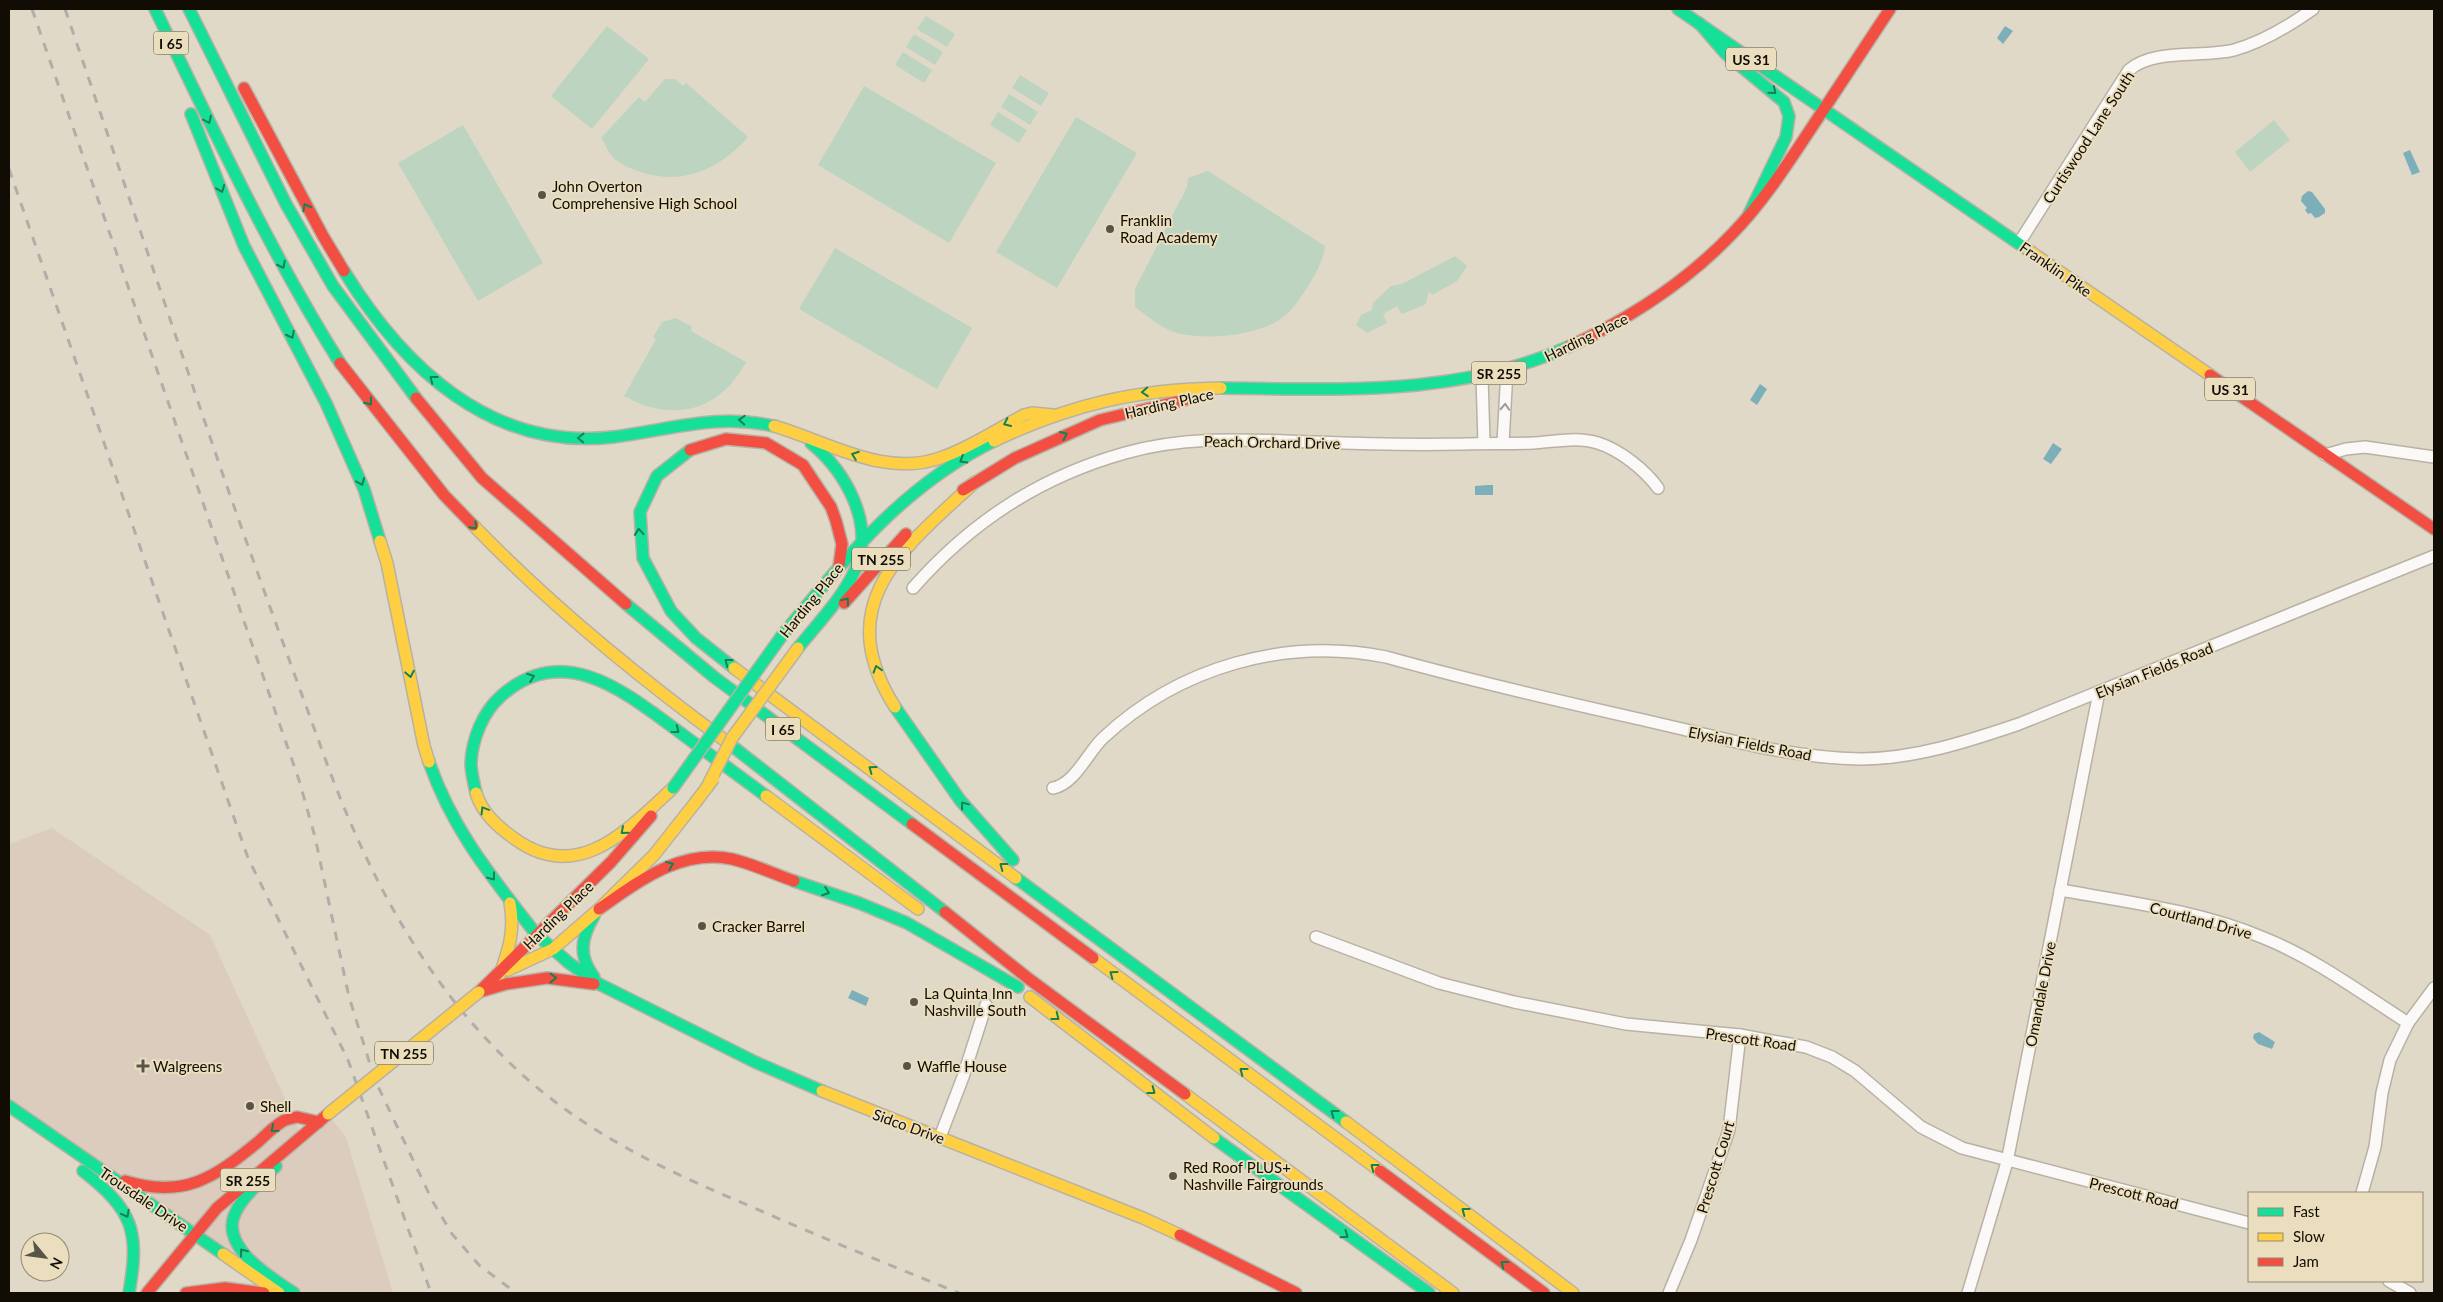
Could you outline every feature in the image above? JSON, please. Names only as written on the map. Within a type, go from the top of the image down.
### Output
[{"type":"main road","name":"I 65","points":[[155,9],[298,296],[346,373],[444,495],[501,554],[594,638],[684,710],[764,769],[1029,979],[1454,1293]]},
{"type":"main road","name":"I 65","points":[[189,9],[286,204],[333,286],[426,411],[482,478],[635,612],[714,677],[1544,1293]]},
{"type":"main road","name":"Franklin Pike","points":[[1678,9],[2434,529]]},
{"type":"main road","name":"Harding Place","points":[[503,979],[536,934],[616,860],[673,788],[782,637],[839,566],[860,542],[906,500],[949,468],[994,441],[1053,415],[1090,403],[1139,392],[1379,390],[1448,384],[1507,370],[1583,342],[1628,317],[1696,268],[1748,216],[1772,186],[1890,9]]},
{"type":"main road","points":[[1699,23],[1725,53],[1778,94],[1788,111],[1789,129],[1786,137],[1748,216]]},
{"type":"main road","name":"Sidco Drive","points":[[187,76],[189,110],[244,246],[326,402],[364,489],[387,563],[424,746],[434,779],[462,835],[536,934],[602,986],[799,1082],[862,1109],[940,1137],[1143,1218],[1212,1250],[1296,1293]]},
{"type":"main road","points":[[238,76],[310,213],[367,306],[388,335],[431,378],[459,399],[522,429],[571,438],[607,438],[719,420],[756,421],[881,463],[912,465],[944,457],[1032,413],[1053,415]]},
{"type":"main road","name":"Harding Place","points":[[147,1293],[195,1234],[232,1194],[479,992],[553,949],[599,909],[654,855],[706,789],[732,738],[802,651],[890,550],[937,508],[1015,458],[1100,420],[1229,390]]},
{"type":"main road","points":[[789,431],[822,452],[845,480],[856,506],[860,542],[860,556],[854,572],[802,651]]},
{"type":"main road","points":[[839,566],[842,553],[838,529],[822,487],[796,458],[766,443],[740,438],[692,449],[672,460],[660,471],[648,488],[641,506],[639,535],[647,568],[664,601],[689,630],[784,706],[1440,1192],[1573,1293]]},
{"type":"main road","points":[[975,482],[903,552],[887,572],[877,593],[871,621],[871,640],[875,665],[893,702],[964,806],[999,847],[1083,928]]},
{"type":"main road","points":[[673,788],[618,837],[602,847],[579,854],[547,853],[530,849],[513,840],[492,822],[481,806],[473,786],[470,766],[471,748],[476,730],[484,714],[495,700],[514,684],[528,677],[552,671],[578,672],[595,677],[640,703],[926,916]]},
{"type":"main road","points":[[602,986],[586,967],[581,952],[584,935],[599,909],[637,883],[671,864],[700,857],[731,859],[858,903],[907,923],[1018,988]]},
{"type":"main road","points":[[510,900],[514,929],[503,979],[547,978],[602,986]]},
{"type":"main road","points":[[949,934],[1138,1081],[1329,1223],[1429,1293]]},
{"type":"main road","name":"Trousdale Drive","points":[[9,1106],[279,1293]]},
{"type":"main road","points":[[9,1117],[104,1186],[116,1198],[126,1214],[133,1234],[134,1263],[128,1293]]},
{"type":"main road","points":[[106,1173],[142,1187],[160,1189],[187,1186],[211,1177],[228,1167],[285,1120],[298,1117],[324,1118]]},
{"type":"main road","points":[[294,1293],[255,1265],[244,1254],[236,1241],[232,1223],[238,1210],[306,1133]]},
{"type":"main road","points":[[186,1293],[204,1288],[222,1287],[264,1293]]},
{"type":"street","name":"Curtiswood Lane South","points":[[2019,243],[2129,70],[2136,65],[2163,57],[2222,52],[2242,47],[2269,37],[2312,9]]},
{"type":"street","points":[[1504,443],[1507,370]]},
{"type":"street","points":[[1482,376],[1484,443]]},
{"type":"street","name":"Peach Orchard Drive","points":[[913,588],[938,561],[976,527],[1004,506],[1067,474],[1125,453],[1175,441],[1245,439],[1350,444],[1534,443],[1578,439],[1598,443],[1615,451],[1646,474],[1658,488]]},
{"type":"street","points":[[2325,455],[2346,449],[2365,448],[2434,457]]},
{"type":"street","name":"Elysian Fields Road","points":[[1053,788],[1066,782],[1102,739],[1154,699],[1193,677],[1247,659],[1288,652],[1347,650],[1380,656],[1736,743],[1823,758],[1874,758],[1908,754],[1948,745],[2019,724],[2434,556]]},
{"type":"street","name":"Omandale Drive","points":[[1968,1293],[2007,1162],[2099,692]]},
{"type":"street","name":"Courtland Drive","points":[[2060,890],[2192,915],[2263,937],[2326,970],[2408,1023]]},
{"type":"street","name":"Prescott Road","points":[[1316,937],[1439,983],[1514,1002],[1626,1024],[1740,1035],[1796,1045],[1832,1057],[1866,1079],[1914,1121],[1931,1133],[1962,1148],[2007,1162],[2248,1223]]},
{"type":"street","points":[[2362,1192],[2375,1147],[2384,1080],[2395,1048],[2408,1023],[2434,988]]},
{"type":"street","points":[[940,1137],[963,1077],[986,1004]]},
{"type":"street","name":"Prescott Court","points":[[1669,1293],[1691,1240],[1729,1130],[1740,1035]]},
{"type":"street","points":[[2391,1282],[2410,1293]]},
{"type":"shaded area","points":[[52,828],[210,935],[302,1136],[328,1114],[346,1137],[393,1293],[279,1293],[9,1105],[9,844]]},
{"type":"green space","points":[[926,16],[955,34],[947,47],[917,29]]},
{"type":"green space","points":[[607,26],[649,59],[592,129],[551,96]]},
{"type":"green space","points":[[914,34],[943,52],[935,65],[906,47]]},
{"type":"green space","points":[[903,52],[932,70],[924,83],[895,65]]},
{"type":"green space","points":[[1020,75],[1049,93],[1041,106],[1012,88]]},
{"type":"green space","points":[[665,79],[675,79],[683,86],[686,83],[748,137],[713,166],[686,176],[657,176],[625,166],[617,161],[601,138],[639,97],[645,102]]},
{"type":"green space","points":[[864,86],[996,163],[949,243],[818,165]]},
{"type":"green space","points":[[1009,94],[1038,112],[1030,125],[1001,107]]},
{"type":"green space","points":[[998,112],[1027,130],[1019,143],[990,125]]},
{"type":"green space","points":[[1076,117],[1137,153],[1057,288],[996,252]]},
{"type":"green space","points":[[2274,120],[2290,140],[2250,172],[2235,152]]},
{"type":"green space","points":[[463,125],[543,263],[478,301],[398,163]]},
{"type":"green space","points":[[1208,171],[1325,246],[1316,274],[1295,306],[1279,320],[1256,330],[1228,335],[1186,335],[1164,327],[1135,307],[1135,289],[1187,187],[1188,178]]},
{"type":"green space","points":[[835,248],[972,328],[937,389],[799,309]]},
{"type":"green space","points":[[1455,256],[1467,266],[1457,281],[1432,295],[1429,291],[1426,304],[1402,314],[1397,306],[1383,314],[1387,323],[1367,333],[1356,325],[1361,315],[1372,310],[1373,303],[1391,286],[1402,284]]},
{"type":"green space","points":[[676,318],[692,327],[691,331],[746,362],[735,379],[708,402],[693,408],[677,410],[660,409],[624,396],[656,339],[653,337],[662,322]]},
{"type":"water","points":[[2005,26],[2013,31],[2003,44],[1997,38]]},
{"type":"water","points":[[2410,150],[2420,172],[2412,175],[2403,153]]},
{"type":"water","points":[[2308,191],[2312,192],[2325,209],[2325,213],[2319,217],[2315,218],[2311,213],[2308,214],[2305,210],[2307,208],[2301,201],[2302,196]]},
{"type":"water","points":[[1760,384],[1767,389],[1757,405],[1750,400]]},
{"type":"water","points":[[2053,443],[2062,449],[2051,464],[2043,459]]},
{"type":"water","points":[[1493,485],[1493,495],[1475,495],[1475,486]]},
{"type":"water","points":[[852,990],[869,998],[866,1006],[848,998]]},
{"type":"water","points":[[2259,1032],[2275,1042],[2272,1049],[2258,1044],[2253,1038],[2254,1034]]},
{"type":"railway","points":[[32,9],[299,780],[315,837],[349,997],[375,1080],[433,1202],[452,1234],[479,1265],[516,1293]]},
{"type":"railway","points":[[65,9],[223,475],[340,798],[360,845],[383,891],[408,935],[436,977],[467,1017],[502,1055],[540,1090],[566,1110],[618,1143],[672,1172],[834,1242],[959,1293]]},
{"type":"railway","points":[[9,169],[248,858],[348,1060],[431,1293]]},
{"type":"traffic: fast","points":[[155,9],[220,144],[266,233],[289,277],[340,363]]},
{"type":"traffic: fast","points":[[189,9],[286,204],[333,286],[416,398]]},
{"type":"traffic: fast","points":[[1678,9],[2028,250]]},
{"type":"traffic: fast","points":[[1699,23],[1725,53],[1784,102],[1789,116],[1786,137],[1748,216]]},
{"type":"traffic: fast","points":[[191,114],[244,246],[326,403],[364,489],[380,541]]},
{"type":"traffic: fast","points":[[344,271],[367,306],[394,339],[423,369],[455,395],[490,416],[528,430],[569,438],[613,437],[713,422],[753,422],[774,426]]},
{"type":"traffic: fast","points":[[1221,388],[1354,389],[1442,382],[1485,374],[1528,362],[1570,346]]},
{"type":"traffic: fast","points":[[781,637],[852,553],[903,503],[930,480],[961,459],[994,441]]},
{"type":"traffic: fast","points":[[798,648],[844,590],[856,568],[861,551],[862,533],[853,499],[835,468],[811,443]]},
{"type":"traffic: fast","points":[[690,450],[657,476],[640,512],[643,558],[671,611],[696,638],[734,668]]},
{"type":"traffic: fast","points":[[626,604],[714,677],[912,824]]},
{"type":"traffic: fast","points":[[673,788],[781,637]]},
{"type":"traffic: fast","points":[[476,793],[471,767],[472,754],[476,735],[484,718],[495,702],[524,680],[547,673],[570,672],[592,678],[615,688],[636,701],[766,796]]},
{"type":"traffic: fast","points":[[895,707],[960,800],[1013,860]]},
{"type":"traffic: fast","points":[[727,742],[945,912]]},
{"type":"traffic: fast","points":[[429,762],[439,787],[462,832],[489,873],[536,934]]},
{"type":"traffic: fast","points":[[1016,878],[1346,1122]]},
{"type":"traffic: fast","points":[[794,881],[859,903],[907,923],[1018,987]]},
{"type":"traffic: fast","points":[[594,916],[586,932],[583,947],[585,962],[594,977]]},
{"type":"traffic: fast","points":[[536,934],[569,963],[599,984],[755,1062],[822,1091]]},
{"type":"traffic: fast","points":[[9,1106],[223,1254]]},
{"type":"traffic: fast","points":[[1214,1138],[1429,1293]]},
{"type":"traffic: fast","points":[[276,1166],[252,1190],[237,1209],[232,1228],[235,1240],[251,1261],[294,1293]]},
{"type":"traffic: fast","points":[[83,1171],[113,1198],[129,1223],[133,1253],[129,1293]]},
{"type":"traffic: slow","points":[[2028,250],[2210,375]]},
{"type":"traffic: slow","points":[[994,441],[1049,418],[1104,401],[1161,392],[1221,388]]},
{"type":"traffic: slow","points":[[774,426],[857,456],[900,464],[921,463],[943,457],[974,443],[1024,415],[1032,413],[1053,415]]},
{"type":"traffic: slow","points":[[895,707],[877,670],[870,637],[873,608],[884,580],[901,555],[923,530],[975,482]]},
{"type":"traffic: slow","points":[[473,525],[502,555],[595,639],[660,692],[727,742]]},
{"type":"traffic: slow","points":[[380,541],[387,563],[424,746],[429,762]]},
{"type":"traffic: slow","points":[[706,789],[732,738],[798,648]]},
{"type":"traffic: slow","points":[[734,668],[1016,878]]},
{"type":"traffic: slow","points":[[695,803],[714,778]]},
{"type":"traffic: slow","points":[[476,793],[486,813],[515,839],[538,852],[560,856],[581,854],[601,846],[638,820],[673,788]]},
{"type":"traffic: slow","points":[[766,796],[918,909]]},
{"type":"traffic: slow","points":[[508,970],[553,949],[599,909],[654,855],[695,803]]},
{"type":"traffic: slow","points":[[500,974],[510,939],[512,922],[510,903]]},
{"type":"traffic: slow","points":[[1093,958],[1380,1171]]},
{"type":"traffic: slow","points":[[328,1114],[479,992]]},
{"type":"traffic: slow","points":[[1030,997],[1214,1138]]},
{"type":"traffic: slow","points":[[822,1091],[1143,1218],[1180,1235]]},
{"type":"traffic: slow","points":[[1185,1094],[1453,1293]]},
{"type":"traffic: slow","points":[[1346,1122],[1573,1293]]},
{"type":"traffic: slow","points":[[223,1254],[279,1293]]},
{"type":"traffic: jam","points":[[1824,109],[1890,9]]},
{"type":"traffic: jam","points":[[244,88],[323,236],[344,271]]},
{"type":"traffic: jam","points":[[1570,346],[1614,324],[1656,298],[1714,252],[1745,220],[1781,174],[1824,109]]},
{"type":"traffic: jam","points":[[340,363],[444,495],[473,525]]},
{"type":"traffic: jam","points":[[2210,375],[2434,529]]},
{"type":"traffic: jam","points":[[416,398],[482,478],[626,604]]},
{"type":"traffic: jam","points":[[963,490],[1015,458],[1100,420],[1188,399]]},
{"type":"traffic: jam","points":[[690,450],[726,439],[766,443],[803,465],[831,507],[836,521],[842,544],[839,566]]},
{"type":"traffic: jam","points":[[844,603],[906,534]]},
{"type":"traffic: jam","points":[[479,992],[611,862],[651,816]]},
{"type":"traffic: jam","points":[[912,824],[1093,958]]},
{"type":"traffic: jam","points":[[599,909],[645,878],[678,863],[695,858],[732,859],[794,881]]},
{"type":"traffic: jam","points":[[945,912],[1029,979],[1185,1094]]},
{"type":"traffic: jam","points":[[479,992],[506,984],[547,978],[594,984]]},
{"type":"traffic: jam","points":[[147,1293],[217,1208],[328,1114]]},
{"type":"traffic: jam","points":[[125,1181],[164,1188],[197,1182],[227,1166],[285,1120],[297,1117],[319,1122]]},
{"type":"traffic: jam","points":[[1380,1171],[1544,1293]]},
{"type":"traffic: jam","points":[[1180,1235],[1296,1293]]},
{"type":"traffic: jam","points":[[186,1293],[225,1288],[264,1293]]},
{"type":"place","name":"John Overton Comprehensive High School","points":[[542,195]]},
{"type":"place","name":"Franklin Road Academy","points":[[1110,229]]},
{"type":"place","name":"Cracker Barrel","points":[[702,926]]},
{"type":"place","name":"La Quinta Inn Nashville South","points":[[914,1002]]},
{"type":"place","name":"Walgreens","points":[[143,1066]]},
{"type":"place","name":"Waffle House","points":[[907,1066]]},
{"type":"place","name":"Shell","points":[[250,1106]]},
{"type":"place","name":"Red Roof PLUS+ Nashville Fairgrounds","points":[[1173,1176]]}]
